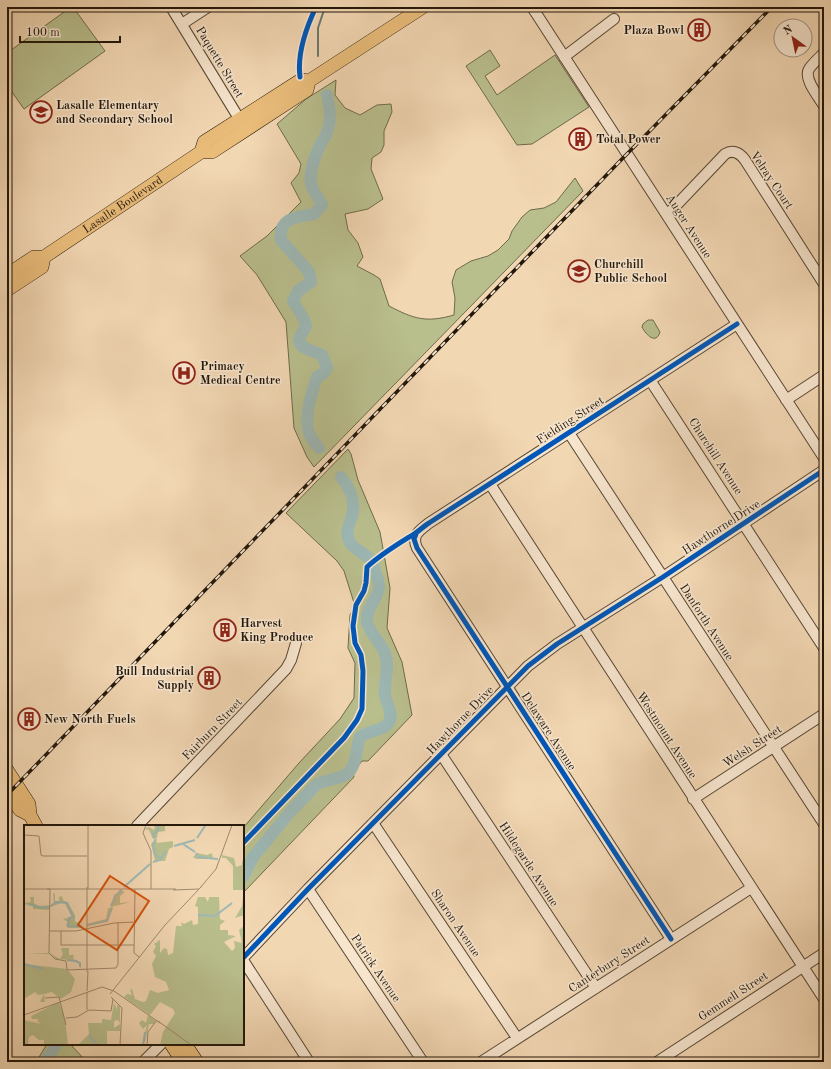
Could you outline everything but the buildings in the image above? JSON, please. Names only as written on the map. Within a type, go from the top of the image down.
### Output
[{"type":"main road","name":"Lasalle Boulevard","points":[[7,275],[34,257],[44,257],[201,152],[212,152],[242,124],[301,80],[309,81],[423,7]]},
{"type":"main road","name":"Lasalle Boulevard","points":[[7,290],[42,267],[44,257]]},
{"type":"main road","points":[[7,770],[29,804],[33,821]]},
{"type":"main road","points":[[7,791],[20,810],[33,821]]},
{"type":"main road","points":[[172,1045],[183,1062]]},
{"type":"main road","points":[[186,1045],[197,1062]]},
{"type":"street","name":"Paquette Street","points":[[171,7],[242,124]]},
{"type":"street","points":[[182,24],[208,7]]},
{"type":"street","name":"Auger Avenue","points":[[532,7],[824,458]]},
{"type":"street","points":[[564,57],[614,19]]},
{"type":"street","points":[[824,53],[809,69],[808,77],[810,85],[824,106]]},
{"type":"street","name":"Velray Court","points":[[667,215],[725,154],[731,152],[737,153],[745,160],[824,284]]},
{"type":"street","name":"Fielding Street","points":[[416,534],[429,523],[737,324]]},
{"type":"street","points":[[786,400],[824,375]]},
{"type":"street","name":"Churchill Avenue","points":[[650,380],[824,648]]},
{"type":"street","name":"Danforth Avenue","points":[[569,432],[824,824]]},
{"type":"street","name":"Hawthorne Drive","points":[[244,958],[308,889],[519,674],[536,659],[744,524],[824,470]]},
{"type":"street","name":"Westmount Avenue","points":[[490,484],[824,999]]},
{"type":"street","name":"Delaware Avenue","points":[[416,534],[414,539],[417,548],[671,939]]},
{"type":"street","name":"Fairburn Street","points":[[138,825],[286,669],[292,660],[296,643]]},
{"type":"street","name":"Welsh Street","points":[[694,799],[824,714]]},
{"type":"street","name":"Hildegarde Avenue","points":[[441,754],[596,988]]},
{"type":"street","name":"Sharon Avenue","points":[[373,823],[517,1038]]},
{"type":"street","name":"Canterbury Street","points":[[481,1062],[752,888]]},
{"type":"street","name":"Patrick Avenue","points":[[308,889],[423,1062]]},
{"type":"street","name":"Gemmell Street","points":[[657,1062],[824,952]]},
{"type":"street","points":[[244,961],[310,1062]]},
{"type":"street","points":[[143,1062],[160,1045]]},
{"type":"green space","points":[[73,7],[105,51],[24,109],[7,85],[7,53]]},
{"type":"green space","points":[[490,50],[500,66],[485,76],[497,95],[555,55],[589,107],[532,144],[517,145],[466,66]]},
{"type":"green space","points":[[336,80],[335,95],[345,108],[360,115],[377,105],[391,104],[392,112],[384,131],[384,145],[381,152],[372,158],[371,169],[383,199],[368,209],[345,214],[348,230],[358,243],[363,257],[357,266],[380,279],[389,306],[406,314],[413,317],[428,319],[436,319],[454,315],[455,298],[452,282],[456,270],[471,261],[488,256],[498,250],[509,239],[512,231],[522,217],[530,210],[544,208],[556,202],[575,178],[583,191],[314,467],[307,457],[294,428],[286,322],[257,275],[240,256],[267,236],[301,202],[291,183],[299,173],[301,164],[277,124],[306,99]]},
{"type":"green space","points":[[648,320],[653,320],[660,332],[656,338],[648,336],[642,327]]},
{"type":"green space","points":[[348,449],[351,454],[358,480],[380,532],[390,588],[387,628],[402,662],[412,715],[368,761],[362,761],[353,772],[354,777],[244,892],[244,827],[299,763],[340,719],[354,698],[355,663],[348,648],[350,615],[355,606],[344,571],[337,561],[286,513]]},
{"type":"green space","points":[[46,1045],[71,1045],[87,1062],[36,1062]]},
{"type":"waterway","points":[[318,56],[318,28],[325,7]]},
{"type":"waterway","points":[[319,448],[309,434],[307,417],[311,396],[317,377],[324,373],[327,368],[322,355],[303,347],[301,344],[301,336],[305,329],[306,323],[293,301],[298,291],[311,282],[309,272],[281,240],[281,232],[286,222],[296,217],[314,214],[322,205],[313,189],[311,178],[315,157],[326,135],[330,121],[327,95]]},
{"type":"waterway","points":[[244,875],[253,857],[291,811],[316,785],[348,773],[354,764],[360,737],[384,727],[390,719],[390,712],[385,693],[387,663],[383,650],[367,622],[368,612],[377,595],[379,583],[369,558],[353,547],[349,541],[348,526],[353,511],[353,500],[348,486],[341,477]]},
{"type":"waterway","points":[[45,1062],[56,1045]]},
{"type":"railway","points":[[7,795],[622,159],[772,7]]},
{"type":"cycle path","points":[[300,77],[299,68],[303,41],[316,7]]},
{"type":"cycle path","points":[[244,842],[344,738],[357,720],[362,709],[363,671],[361,655],[355,643],[353,626],[356,605],[364,591],[366,583],[367,567],[384,553],[416,533],[427,524],[737,324]]},
{"type":"cycle path","points":[[244,957],[308,889],[528,666],[557,644],[663,577],[824,470]]},
{"type":"cycle path","points":[[416,534],[414,539],[417,548],[671,939]]},
{"type":"place","name":"Plaza Bowl","points":[[699,30]]},
{"type":"place","name":"Lasalle Elementary and Secondary School","points":[[41,112]]},
{"type":"place","name":"Total Power","points":[[580,139]]},
{"type":"place","name":"Churchill Public School","points":[[579,271]]},
{"type":"place","name":"Primacy Medical Centre","points":[[184,373]]},
{"type":"place","name":"Harvest King Produce","points":[[225,630]]},
{"type":"place","name":"Bull Industrial Supply","points":[[209,678]]},
{"type":"place","name":"New North Fuels","points":[[29,719]]}]
